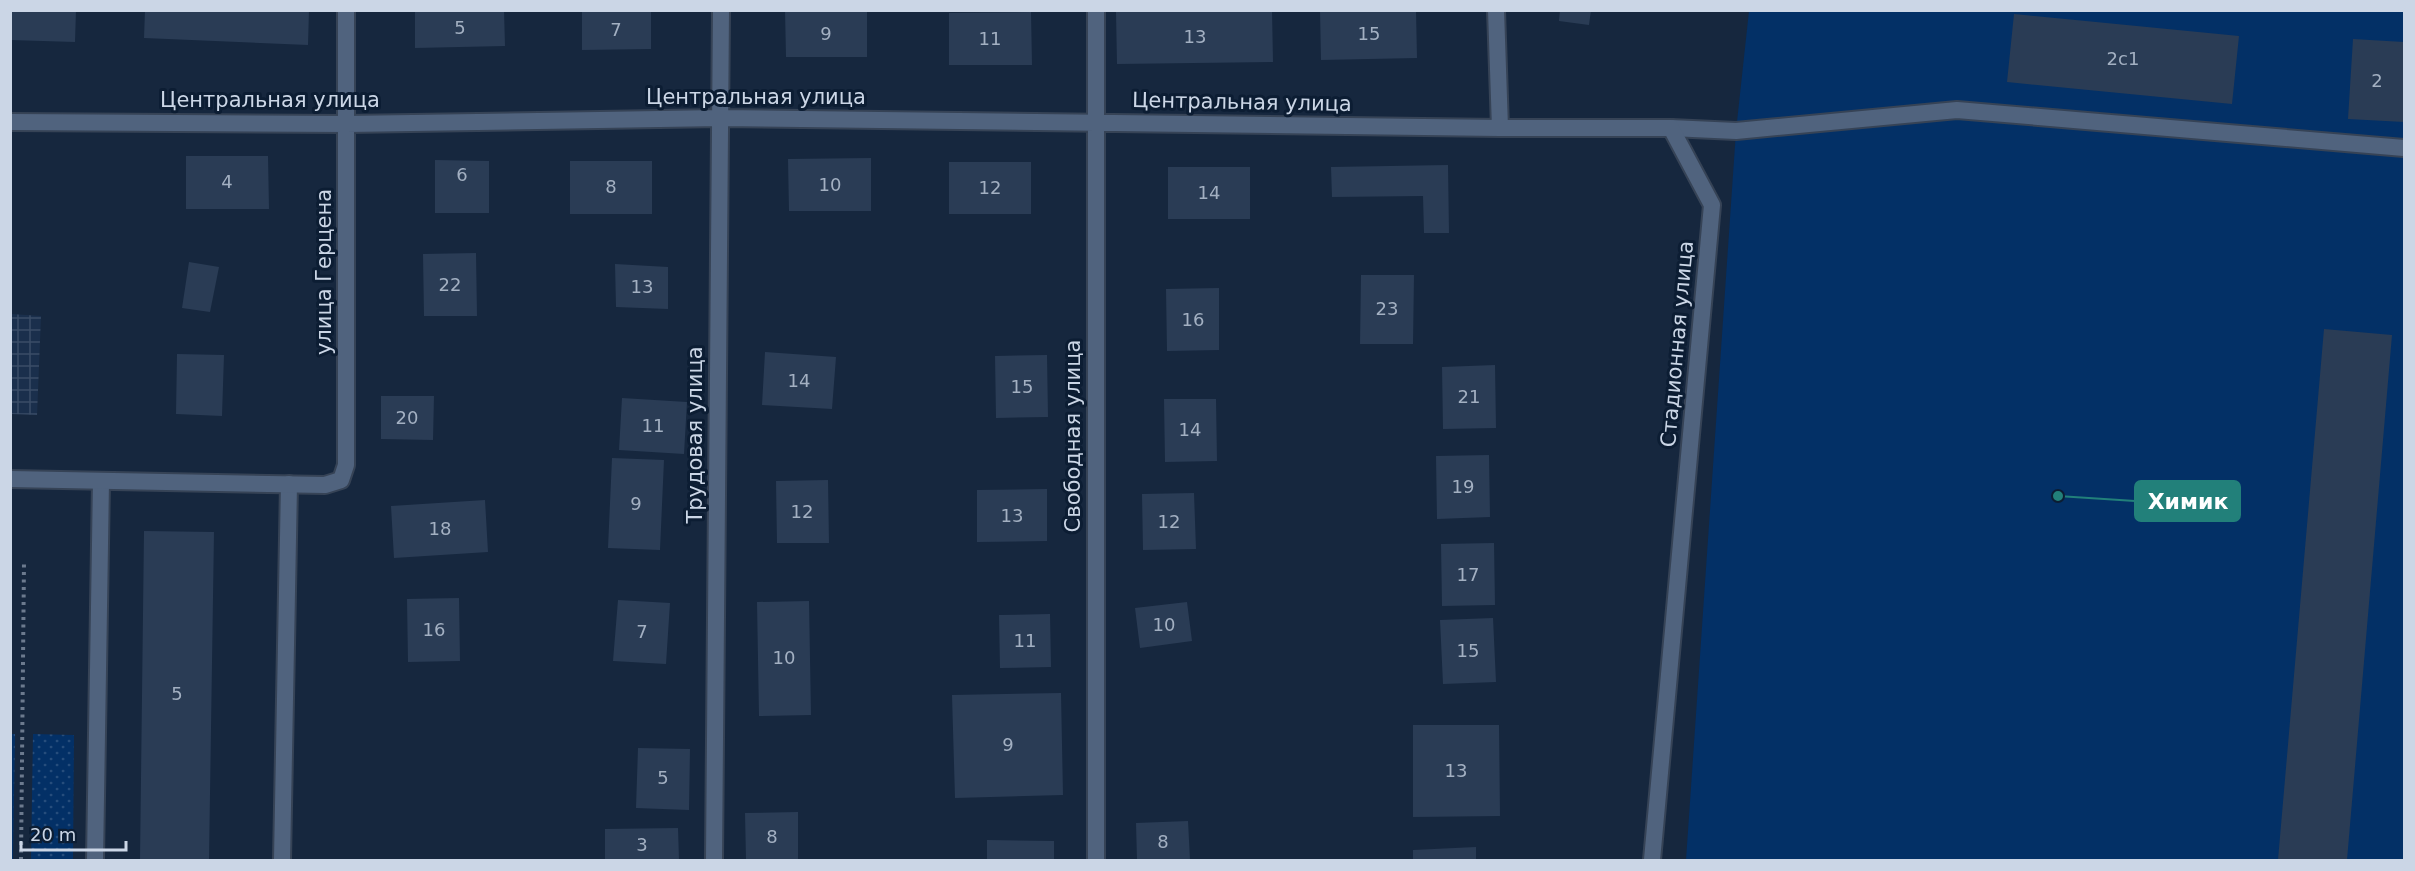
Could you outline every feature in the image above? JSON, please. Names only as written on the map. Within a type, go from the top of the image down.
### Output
[{"type":"street","name":"улица Герцена","points":[[289,484],[325,485],[341,480],[346,465],[346,10]]},
{"type":"street","name":"Трудовая улица","points":[[714,861],[721,10]]},
{"type":"street","name":"Свободная улица","points":[[1096,10],[1096,861]]},
{"type":"street","points":[[1496,10],[1500,128],[1671,128],[1737,131],[1957,110],[2404,147]]},
{"type":"street","name":"Центральная улица","points":[[10,122],[347,124],[720,118],[1500,128]]},
{"type":"street","name":"Стадионная улица","points":[[1652,861],[1712,205],[1671,128]]},
{"type":"street","points":[[10,479],[289,484],[282,861]]},
{"type":"street","points":[[94,861],[101,481]]},
{"type":"path","points":[[21,861],[24,562]]},
{"type":"shaded area","points":[[1749,11],[2404,11],[2404,860],[1686,860],[1736,131]]},
{"type":"shaded area","points":[[11,314],[41,316],[37,415],[11,414]]},
{"type":"shaded area","points":[[11,734],[15,734],[13,860],[10,860]]},
{"type":"shaded area","points":[[33,734],[74,735],[73,860],[31,860]]},
{"type":"building","points":[[10,10],[76,10],[75,42],[10,40]]},
{"type":"building","points":[[145,10],[309,10],[308,45],[144,38]]},
{"type":"building","points":[[415,10],[504,10],[505,46],[415,48]]},
{"type":"building","points":[[582,10],[651,10],[651,49],[582,50]]},
{"type":"building","points":[[785,10],[867,10],[867,57],[786,57]]},
{"type":"building","points":[[1272,10],[1273,62],[1117,64],[1116,12]]},
{"type":"building","points":[[1320,10],[1416,10],[1417,58],[1321,60]]},
{"type":"building","points":[[1560,10],[1591,10],[1589,25],[1559,21]]},
{"type":"building","points":[[1031,12],[1032,65],[949,65],[949,13]]},
{"type":"building","points":[[2014,14],[2239,36],[2232,104],[2007,82]]},
{"type":"building","points":[[2353,39],[2404,42],[2404,122],[2348,119]]},
{"type":"building","points":[[186,156],[268,156],[269,209],[186,209]]},
{"type":"building","points":[[871,158],[871,211],[789,211],[788,159]]},
{"type":"building","points":[[435,160],[489,161],[489,213],[435,213]]},
{"type":"building","points":[[570,161],[652,161],[652,214],[570,214]]},
{"type":"building","points":[[949,162],[1031,162],[1031,214],[949,214]]},
{"type":"building","points":[[1448,165],[1449,233],[1424,233],[1423,196],[1332,197],[1331,167]]},
{"type":"building","points":[[1168,167],[1250,167],[1250,219],[1168,219]]},
{"type":"building","points":[[476,253],[477,316],[424,316],[423,254]]},
{"type":"building","points":[[189,262],[219,267],[210,312],[182,308]]},
{"type":"building","points":[[615,264],[668,267],[668,309],[616,307]]},
{"type":"building","points":[[1361,275],[1414,275],[1413,344],[1360,344]]},
{"type":"building","points":[[1219,288],[1219,350],[1167,351],[1166,289]]},
{"type":"building","points":[[2324,329],[2392,335],[2347,860],[2278,860]]},
{"type":"building","points":[[765,352],[836,357],[832,409],[762,405]]},
{"type":"building","points":[[177,354],[224,355],[222,416],[176,414]]},
{"type":"building","points":[[1047,355],[1048,417],[996,418],[995,356]]},
{"type":"building","points":[[1495,365],[1496,428],[1443,429],[1442,367]]},
{"type":"building","points":[[381,396],[434,396],[433,440],[381,439]]},
{"type":"building","points":[[622,398],[687,402],[684,454],[619,450]]},
{"type":"building","points":[[1164,399],[1216,399],[1217,461],[1165,462]]},
{"type":"building","points":[[1489,455],[1490,517],[1437,519],[1436,456]]},
{"type":"building","points":[[612,458],[664,460],[660,550],[608,548]]},
{"type":"building","points":[[828,480],[829,543],[777,543],[776,481]]},
{"type":"building","points":[[1047,489],[1047,541],[977,542],[977,490]]},
{"type":"building","points":[[1194,493],[1196,549],[1143,550],[1142,494]]},
{"type":"building","points":[[485,500],[488,552],[394,558],[391,506]]},
{"type":"building","points":[[144,531],[214,532],[209,860],[140,860]]},
{"type":"building","points":[[1494,543],[1495,605],[1442,606],[1441,544]]},
{"type":"building","points":[[459,598],[460,661],[408,662],[407,599]]},
{"type":"building","points":[[618,600],[670,603],[666,664],[613,661]]},
{"type":"building","points":[[809,601],[811,715],[759,716],[757,602]]},
{"type":"building","points":[[1187,602],[1192,641],[1140,648],[1135,608]]},
{"type":"building","points":[[1050,614],[1051,667],[1000,668],[999,615]]},
{"type":"building","points":[[1493,618],[1496,682],[1443,684],[1440,620]]},
{"type":"building","points":[[1061,693],[1063,795],[955,798],[952,695]]},
{"type":"building","points":[[1413,725],[1499,725],[1500,816],[1413,817]]},
{"type":"building","points":[[638,748],[690,749],[689,810],[636,808]]},
{"type":"building","points":[[798,812],[798,860],[746,860],[745,813]]},
{"type":"building","points":[[1188,821],[1190,860],[1137,860],[1136,823]]},
{"type":"building","points":[[678,828],[679,860],[605,860],[605,829]]},
{"type":"building","points":[[987,840],[1054,841],[1054,860],[987,860]]},
{"type":"building","points":[[1476,847],[1476,860],[1413,860],[1413,850]]},
{"type":"place","name":"Химик","points":[[2058,496]]}]
